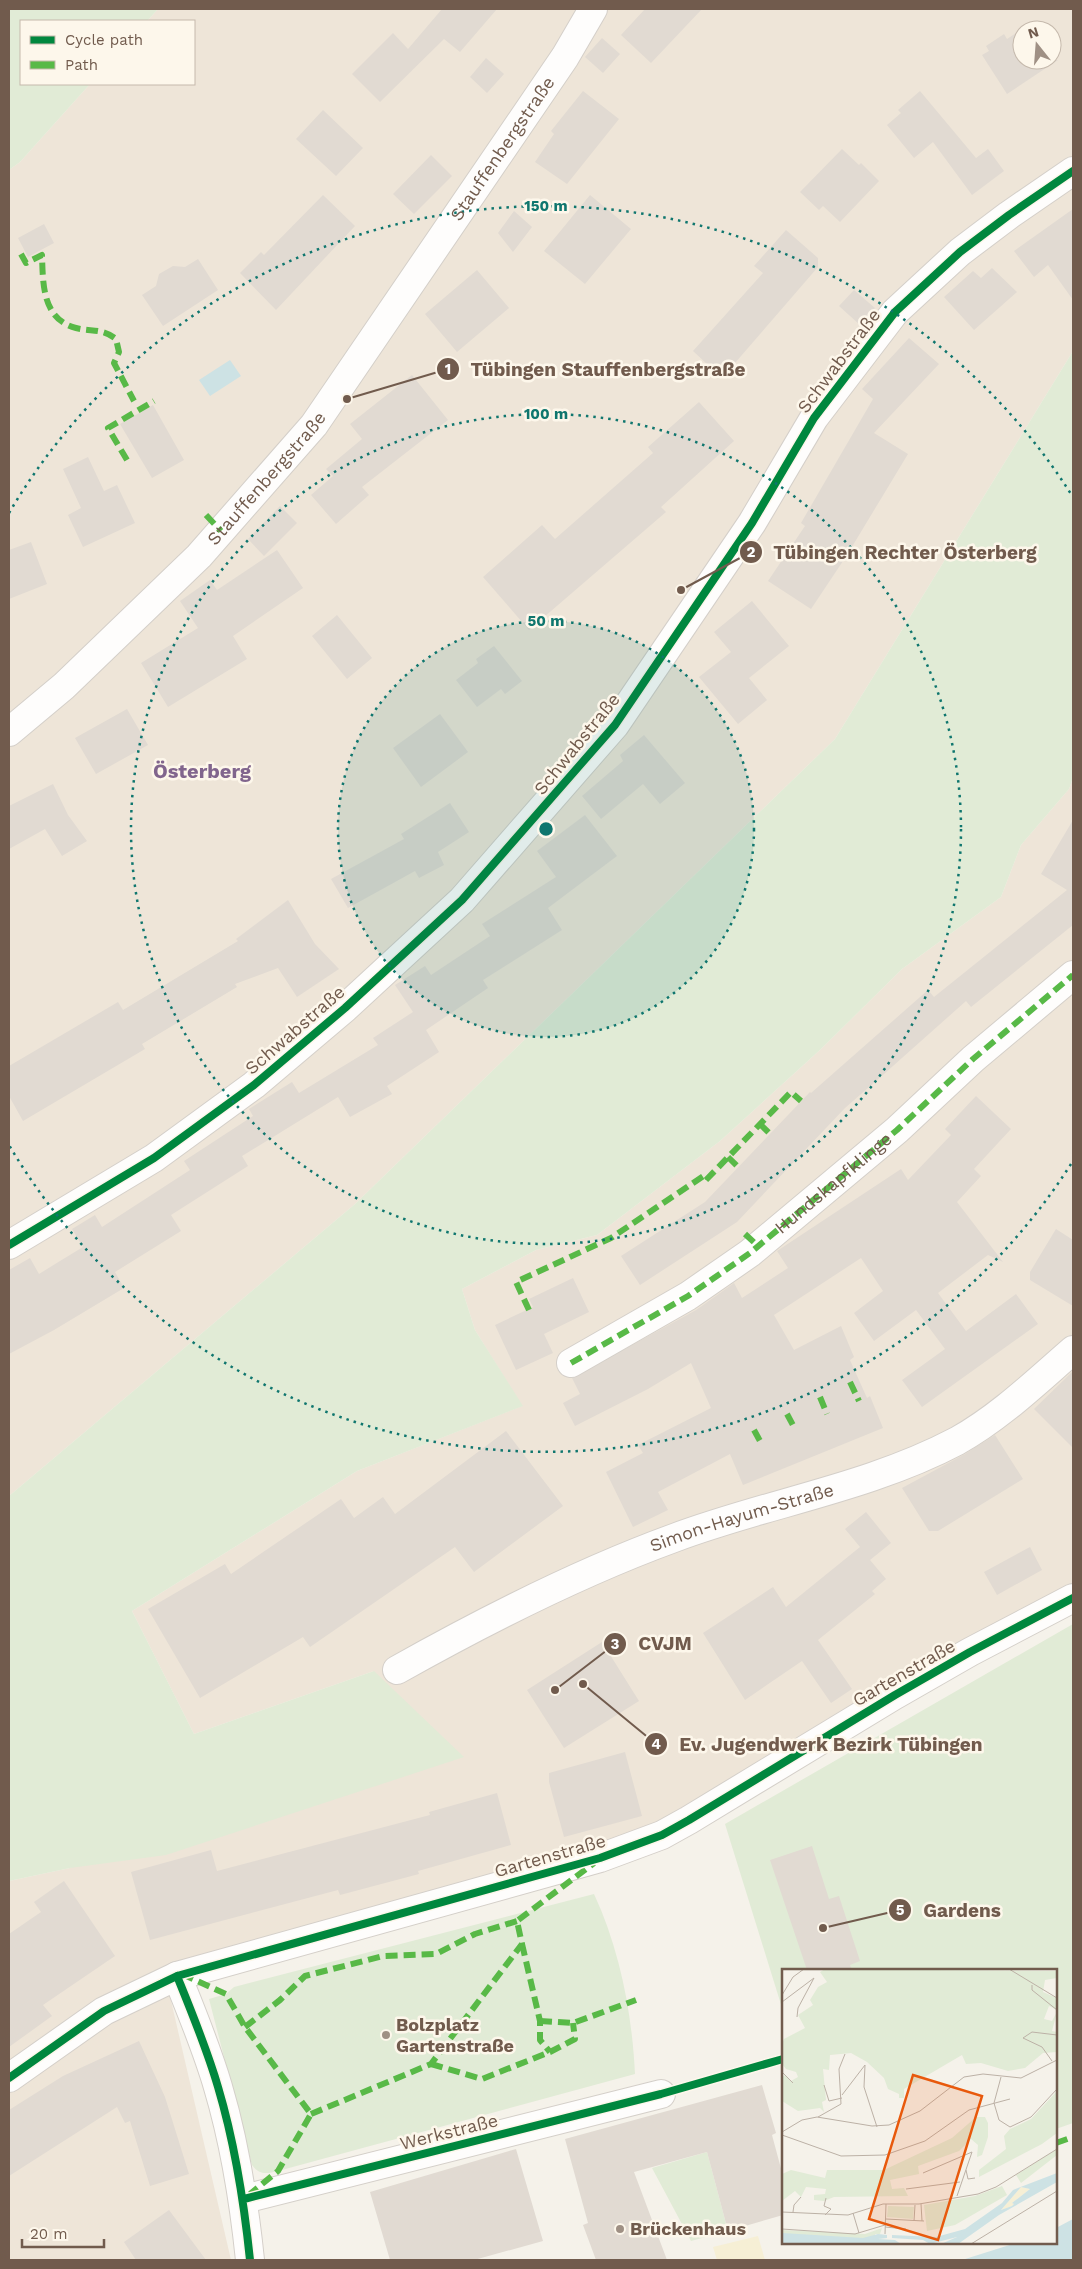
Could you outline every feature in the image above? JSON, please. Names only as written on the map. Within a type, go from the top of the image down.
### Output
[{"type":"street","name":"Stauffenbergstraße","points":[[9,732],[64,686],[199,556],[314,425],[565,57],[593,9]]},
{"type":"street","name":"Schwabstraße","points":[[9,1245],[154,1158],[254,1085],[345,1008],[462,900],[615,725],[752,523],[814,418],[895,312],[960,252],[1009,215],[1073,171]]},
{"type":"street","name":"Hundskapfklinge","points":[[571,1363],[688,1296],[750,1253],[896,1130],[973,1059],[1073,975]]},
{"type":"street","name":"Simon-Hayum-Straße","points":[[397,1670],[515,1608],[630,1554],[676,1537],[883,1473],[957,1440],[1023,1394],[1073,1350]]},
{"type":"street","name":"Gartenstraße","points":[[9,2078],[104,2010],[177,1976],[600,1858],[662,1835],[894,1695],[970,1652],[1073,1598]]},
{"type":"street","points":[[177,1976],[198,2028],[218,2088],[244,2200],[250,2260]]},
{"type":"street","name":"Werkstraße","points":[[244,2200],[661,2094]]},
{"type":"shaded area","points":[[158,9],[1073,9],[1073,351],[835,739],[355,1204],[9,1496],[9,170],[20,162],[89,85],[195,85],[195,20],[148,20]]},
{"type":"shaded area","points":[[230,360],[241,376],[210,396],[199,380]]},
{"type":"shaded area","points":[[1073,778],[1073,1598],[689,1820],[166,1979],[231,2260],[9,2260],[9,1881],[70,1868],[374,1671],[194,1734],[132,1611],[357,1471],[522,1406],[475,1330],[462,1289],[536,1250],[597,1235],[720,1141],[821,1049],[902,969],[1001,897],[1021,845],[1069,789]]},
{"type":"shaded area","points":[[1073,2219],[1073,2260],[962,2260],[1013,2244],[1057,2244],[1057,2227]]},
{"type":"green space","points":[[9,9],[158,9],[148,20],[20,20],[20,85],[89,85],[20,162],[9,170]]},
{"type":"green space","points":[[1073,351],[1073,778],[1069,789],[1021,845],[1001,897],[902,969],[821,1049],[720,1141],[597,1235],[536,1250],[462,1289],[475,1330],[523,1406],[357,1471],[132,1611],[194,1734],[374,1671],[464,1757],[166,1855],[70,1868],[9,1881],[9,1496],[355,1204],[835,739]]},
{"type":"green space","points":[[1073,1624],[1073,2123],[1057,2129],[1057,1969],[782,1969],[782,2008],[725,1824]]},
{"type":"green space","points":[[594,1894],[618,1959],[628,2005],[635,2074],[270,2173],[257,2171],[252,2165],[209,1999],[226,1994],[234,1987]]},
{"type":"green space","points":[[707,2152],[728,2231],[691,2241],[652,2168]]},
{"type":"sand","points":[[758,2236],[765,2260],[717,2260],[713,2247]]},
{"type":"building","points":[[442,9],[497,9],[460,52],[444,39],[380,102],[352,74],[393,33],[408,49]]},
{"type":"building","points":[[645,9],[702,9],[651,63],[621,35]]},
{"type":"building","points":[[1004,34],[1007,39],[1012,36],[1012,70],[1043,70],[1007,94],[982,55],[989,51],[986,46]]},
{"type":"building","points":[[602,38],[620,54],[603,73],[585,57]]},
{"type":"building","points":[[486,58],[504,74],[487,93],[470,77]]},
{"type":"building","points":[[583,91],[619,119],[567,184],[535,162],[554,134],[551,131]]},
{"type":"building","points":[[920,91],[976,158],[988,149],[1004,171],[972,195],[933,142],[914,158],[887,125],[901,113],[898,110]]},
{"type":"building","points":[[323,110],[363,148],[336,176],[296,139]]},
{"type":"building","points":[[842,149],[859,165],[861,163],[879,181],[840,222],[823,206],[819,210],[800,192]]},
{"type":"building","points":[[431,155],[452,176],[414,214],[393,194]]},
{"type":"building","points":[[323,195],[355,226],[276,310],[240,273],[261,252],[264,255]]},
{"type":"building","points":[[590,195],[631,229],[585,284],[544,251]]},
{"type":"building","points":[[1073,209],[1073,300],[1048,265],[1034,277],[1014,251]]},
{"type":"building","points":[[514,211],[532,227],[513,252],[498,233]]},
{"type":"building","points":[[44,224],[54,243],[28,257],[18,238]]},
{"type":"building","points":[[786,230],[818,258],[818,267],[722,378],[693,351],[763,273],[754,266]]},
{"type":"building","points":[[198,259],[218,290],[163,326],[142,295],[156,286],[159,274],[173,266],[185,267]]},
{"type":"building","points":[[992,268],[1017,292],[974,330],[944,297],[973,271],[981,278]]},
{"type":"building","points":[[477,270],[509,308],[457,352],[425,314]]},
{"type":"building","points":[[854,290],[875,308],[860,325],[839,306]]},
{"type":"building","points":[[909,338],[939,364],[874,433],[908,454],[847,555],[811,609],[768,581],[805,526],[801,523],[873,399],[862,389]]},
{"type":"building","points":[[412,375],[448,420],[362,487],[369,495],[336,524],[311,495],[333,476],[326,469],[362,439],[350,424]]},
{"type":"building","points":[[699,402],[734,441],[661,507],[666,512],[529,630],[483,577],[542,525],[555,539],[653,453],[648,447]]},
{"type":"building","points":[[153,405],[184,460],[152,478],[120,424]]},
{"type":"building","points":[[88,457],[104,491],[117,485],[135,523],[83,547],[68,515],[81,508],[63,469]]},
{"type":"building","points":[[280,506],[297,523],[264,556],[248,539]]},
{"type":"building","points":[[31,542],[47,584],[9,599],[9,550]]},
{"type":"building","points":[[277,550],[303,588],[233,636],[247,659],[168,707],[141,663],[198,628],[180,601],[210,580],[217,590]]},
{"type":"building","points":[[752,601],[789,646],[749,678],[767,700],[738,724],[699,677],[731,652],[714,632]]},
{"type":"building","points":[[337,615],[372,658],[347,679],[312,636]]},
{"type":"building","points":[[494,646],[522,681],[505,694],[501,689],[477,707],[456,680],[478,663],[476,659]]},
{"type":"building","points":[[127,709],[148,745],[96,774],[75,738]]},
{"type":"building","points":[[440,714],[468,752],[421,787],[393,748]]},
{"type":"building","points":[[644,735],[685,783],[660,804],[643,784],[601,819],[582,796],[623,761],[620,755]]},
{"type":"building","points":[[53,784],[68,815],[87,841],[62,856],[45,829],[9,849],[9,806]]},
{"type":"building","points":[[450,803],[469,832],[438,852],[444,865],[419,878],[415,871],[348,908],[331,879],[404,839],[401,834]]},
{"type":"building","points":[[585,815],[617,856],[548,908],[562,930],[483,980],[488,988],[426,1030],[439,1052],[387,1086],[392,1094],[350,1117],[338,1097],[242,1156],[248,1166],[171,1215],[181,1231],[115,1272],[124,1288],[54,1330],[9,1354],[9,1270],[30,1258],[39,1274],[83,1247],[72,1229],[95,1215],[102,1227],[190,1170],[184,1161],[253,1116],[249,1109],[292,1082],[299,1093],[378,1045],[373,1038],[413,1012],[395,985],[425,966],[431,975],[490,936],[482,924],[556,877],[537,851]]},
{"type":"building","points":[[1073,820],[1073,925],[971,1007],[966,1001],[845,1108],[737,1222],[640,1285],[621,1256],[705,1202],[810,1092],[928,990],[934,997],[1067,890],[1041,874]]},
{"type":"building","points":[[288,900],[315,944],[339,969],[297,997],[278,968],[235,984],[237,987],[142,1044],[145,1049],[23,1121],[9,1096],[9,1066],[118,1002],[123,1010],[238,941],[236,939]]},
{"type":"building","points":[[976,1096],[1011,1129],[974,1169],[981,1176],[957,1202],[1003,1262],[988,1255],[938,1293],[966,1331],[1016,1294],[1038,1324],[922,1407],[902,1380],[945,1349],[916,1310],[874,1341],[854,1313],[883,1291],[861,1258],[774,1315],[794,1350],[841,1326],[854,1357],[850,1360],[867,1398],[870,1396],[883,1428],[743,1485],[730,1454],[658,1492],[668,1510],[633,1527],[606,1472],[643,1453],[638,1445],[711,1408],[691,1363],[648,1389],[575,1426],[563,1403],[580,1394],[572,1378],[696,1310],[734,1283],[742,1298],[788,1268],[777,1251],[901,1169],[908,1180],[951,1135],[945,1129]]},
{"type":"building","points":[[1056,1229],[1073,1240],[1073,1306],[1030,1280],[1030,1272]]},
{"type":"building","points":[[573,1278],[589,1312],[544,1334],[553,1353],[516,1370],[495,1325],[533,1307],[529,1299]]},
{"type":"building","points":[[1073,1371],[1073,1448],[1034,1409]]},
{"type":"building","points":[[506,1431],[563,1506],[474,1572],[455,1547],[310,1647],[303,1637],[200,1698],[148,1609],[225,1564],[231,1574],[341,1499],[354,1518],[383,1497],[395,1514]]},
{"type":"building","points":[[995,1435],[1023,1479],[938,1531],[929,1531],[902,1488],[965,1454]]},
{"type":"building","points":[[866,1512],[891,1543],[870,1560],[886,1579],[872,1591],[875,1594],[818,1640],[852,1689],[831,1703],[802,1661],[745,1700],[703,1633],[773,1587],[786,1607],[860,1547],[845,1529]]},
{"type":"building","points":[[1030,1547],[1042,1570],[997,1595],[984,1572]]},
{"type":"building","points":[[602,1642],[639,1701],[564,1748],[527,1690]]},
{"type":"building","points":[[625,1752],[642,1816],[564,1837],[549,1782],[549,1773]]},
{"type":"building","points":[[497,1793],[511,1845],[418,1871],[419,1874],[340,1895],[338,1890],[150,1940],[131,1872],[211,1850],[217,1871],[430,1815],[429,1812]]},
{"type":"building","points":[[812,1846],[829,1899],[839,1896],[860,1961],[850,1965],[852,1969],[807,1969],[770,1860]]},
{"type":"building","points":[[64,1881],[115,1956],[43,2005],[52,2016],[9,2047],[9,1934],[41,1912],[34,1902]]},
{"type":"building","points":[[139,2041],[165,2097],[189,2174],[150,2186],[130,2121],[125,2123],[117,2107],[9,2176],[9,2110],[63,2076]]},
{"type":"building","points":[[762,2085],[776,2133],[772,2135],[782,2172],[782,2215],[728,2231],[707,2152],[634,2172],[667,2260],[596,2260],[583,2225],[588,2223],[565,2139]]},
{"type":"building","points":[[516,2149],[543,2241],[474,2260],[390,2260],[370,2192]]},
{"type":"building","points":[[169,2210],[206,2260],[136,2260],[124,2242]]},
{"type":"marked path","points":[[21,254],[26,263],[42,255],[44,288],[51,309],[56,317],[76,328],[106,333],[116,339],[119,352],[114,363],[134,401]]},
{"type":"marked path","points":[[127,460],[108,428],[154,401]]},
{"type":"marked path","points":[[206,515],[221,531]]},
{"type":"marked path","points":[[571,1363],[688,1296],[750,1253],[897,1130],[973,1059],[1073,975]]},
{"type":"marked path","points":[[706,1180],[791,1092],[801,1101]]},
{"type":"marked path","points":[[760,1124],[770,1134]]},
{"type":"marked path","points":[[728,1157],[738,1167]]},
{"type":"marked path","points":[[529,1310],[516,1282],[611,1238],[705,1175],[708,1178]]},
{"type":"marked path","points":[[745,1234],[758,1246]]},
{"type":"marked path","points":[[850,1382],[859,1401]]},
{"type":"marked path","points":[[820,1397],[827,1414]]},
{"type":"marked path","points":[[787,1414],[794,1427]]},
{"type":"marked path","points":[[754,1430],[760,1441]]},
{"type":"marked path","points":[[311,2114],[431,2064],[522,1944],[517,1921],[594,1863]]},
{"type":"marked path","points":[[245,2027],[280,2000],[305,1976],[383,1956],[436,1954],[475,1934],[517,1921]]},
{"type":"marked path","points":[[522,1944],[540,2021],[540,2040],[550,2052]]},
{"type":"marked path","points":[[182,1974],[226,1994],[245,2027],[311,2114],[278,2171],[250,2194]]},
{"type":"marked path","points":[[540,2021],[573,2023],[636,2000]]},
{"type":"marked path","points":[[431,2064],[482,2079],[550,2052],[575,2039],[573,2023]]},
{"type":"marked path","points":[[1057,2143],[1073,2137]]},
{"type":"cycle path","points":[[9,1245],[154,1158],[254,1085],[345,1008],[462,900],[615,725],[752,523],[814,418],[895,312],[960,252],[1009,215],[1073,171]]},
{"type":"cycle path","points":[[9,2078],[104,2011],[177,1976],[600,1858],[662,1835],[895,1695],[970,1652],[1073,1598]]},
{"type":"cycle path","points":[[177,1976],[214,2073],[224,2108],[238,2173],[250,2260]]},
{"type":"cycle path","points":[[244,2199],[661,2094],[782,2059]]},
{"type":"place","name":"Tübingen Stauffenbergstraße","points":[[347,399]]},
{"type":"place","name":"Tübingen Rechter Österberg","points":[[681,590]]},
{"type":"place","name":"Ev. Jugendwerk Bezirk Tübingen","points":[[583,1684]]},
{"type":"place","name":"CVJM","points":[[555,1690]]},
{"type":"place","name":"Gardens","points":[[823,1928]]},
{"type":"place","name":"Bolzplatz Gartenstraße","points":[[386,2035]]},
{"type":"place","name":"Brückenhaus","points":[[620,2229]]},
{"type":"district","name":"Österberg","points":[[202,771]]}]
